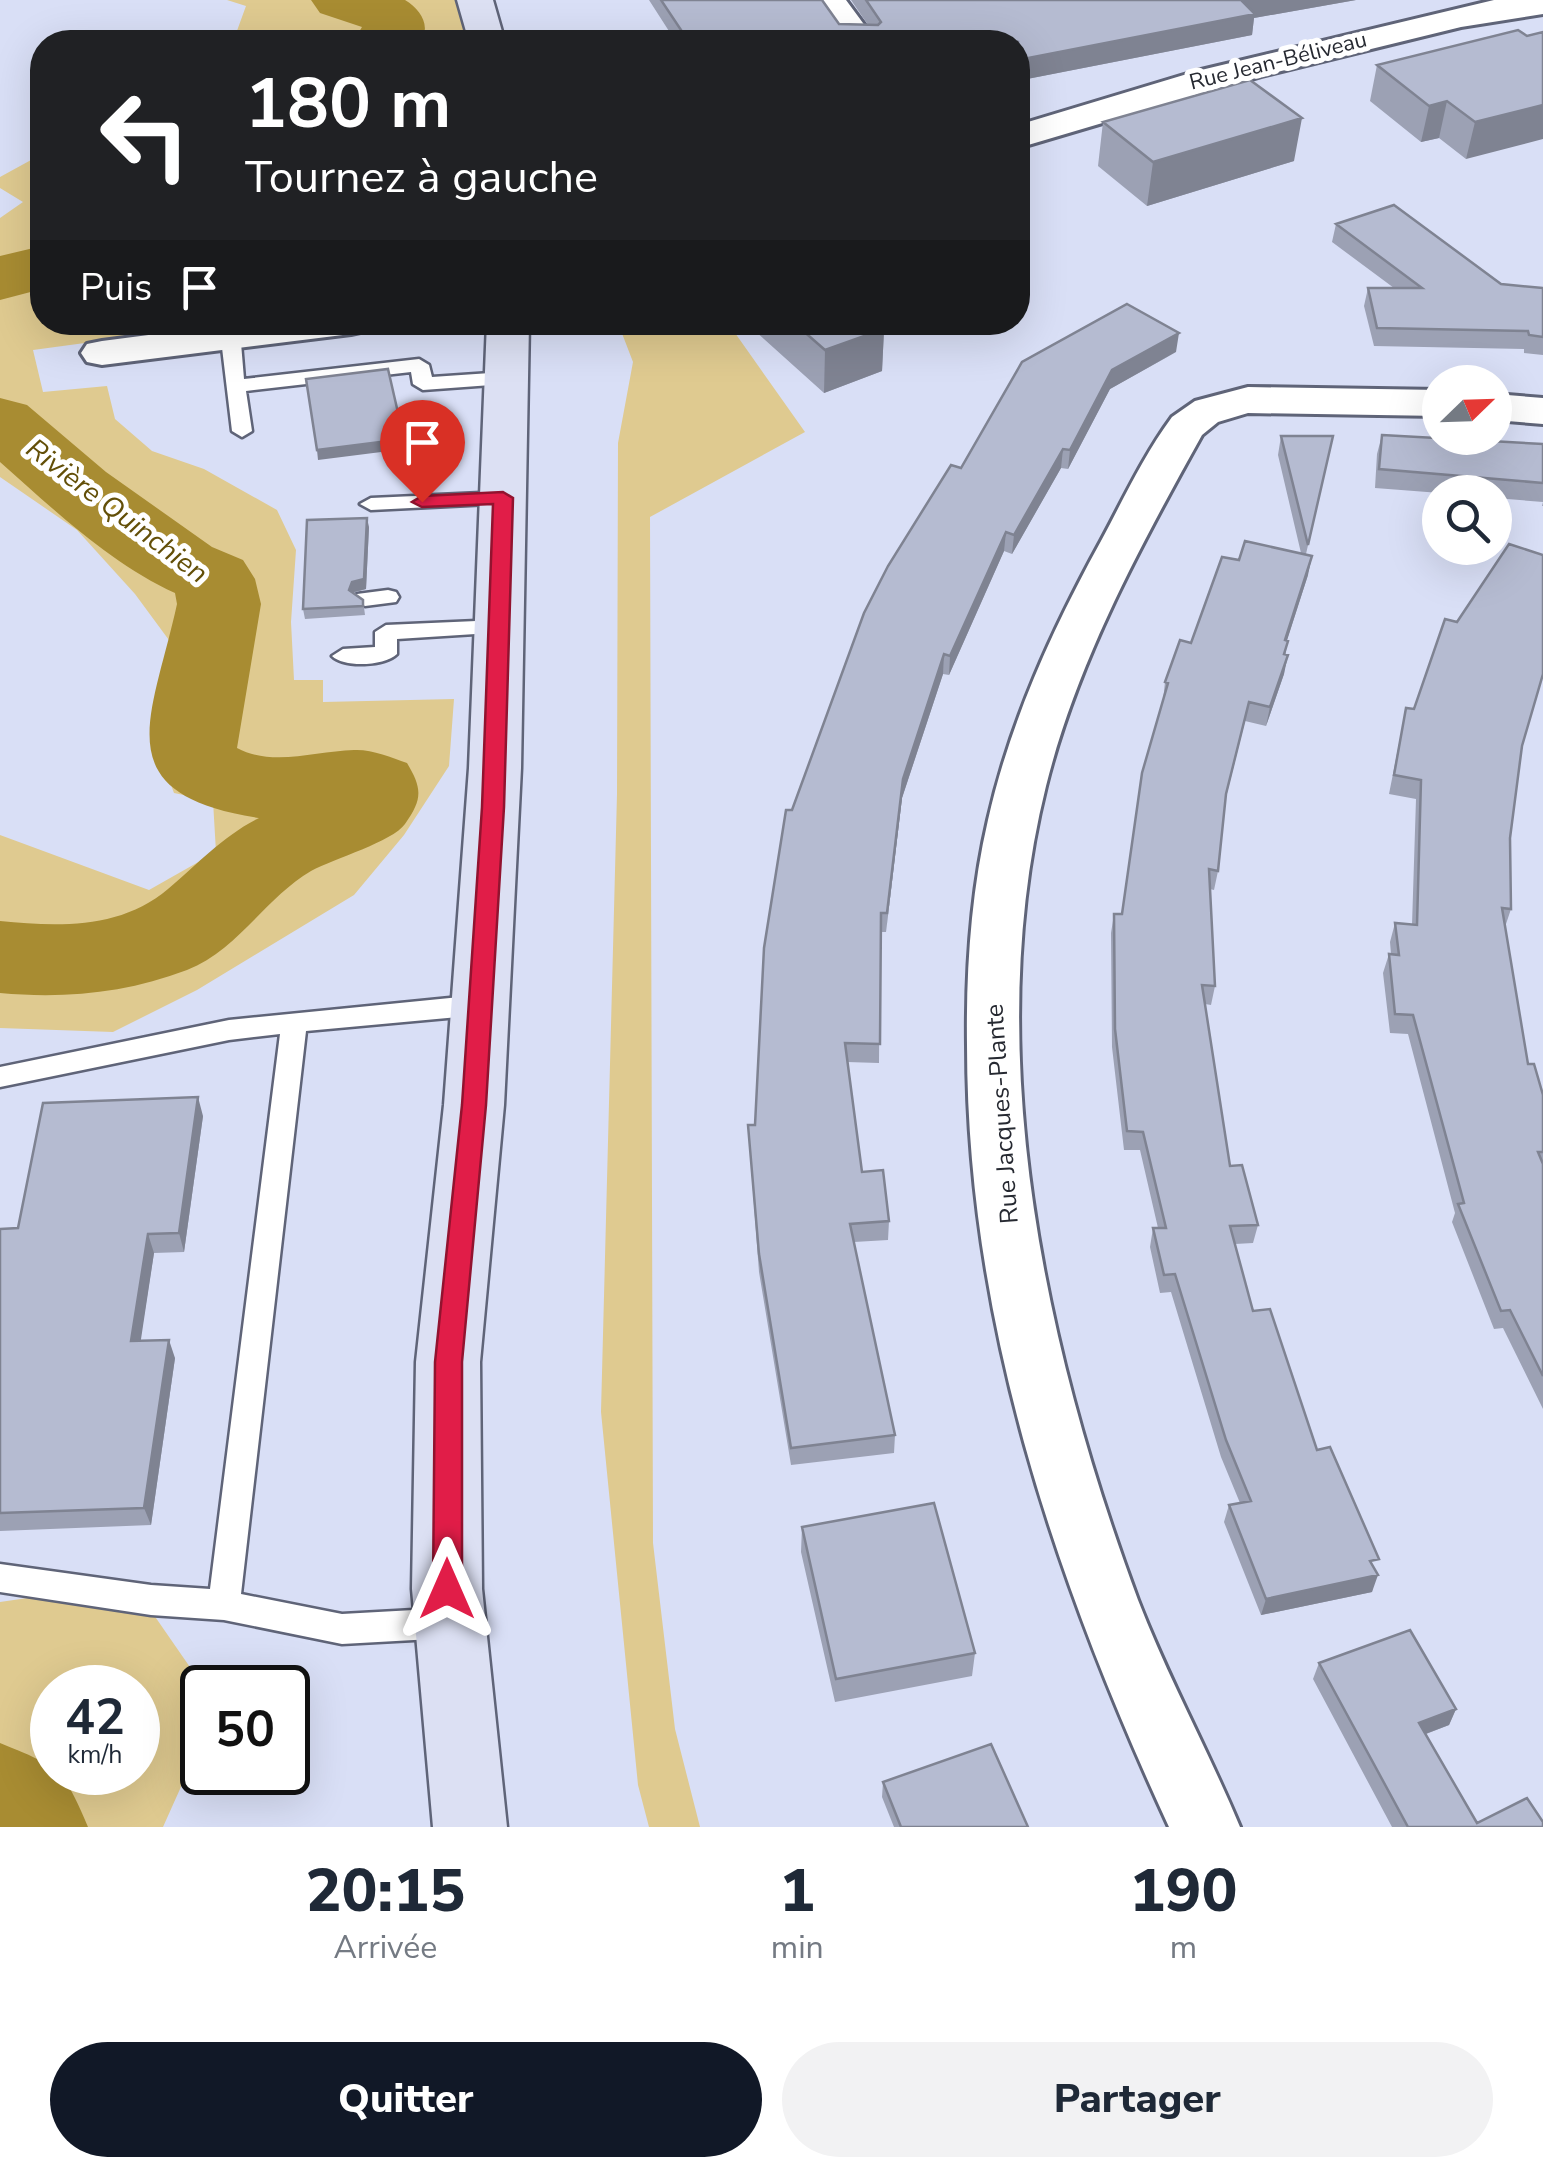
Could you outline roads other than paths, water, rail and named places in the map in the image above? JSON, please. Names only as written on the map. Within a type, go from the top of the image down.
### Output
[{"type":"main road","points":[[475,0],[484,30]]},
{"type":"main road","points":[[470,1827],[450,1623],[448,1362],[480,1005],[495,768],[506,350]]},
{"type":"street","points":[[828,0],[851,30]]},
{"type":"street","name":"Rue Jean-Béliveau","points":[[1030,133],[1236,71],[1448,20],[1543,4]]},
{"type":"street","points":[[102,353],[223,335]]},
{"type":"street","name":"Rue Jacques-Plante","points":[[1205,1827],[1154,1716],[1103,1588],[1056,1445],[1030,1340],[1003,1184],[994,1063],[994,987],[1005,862],[1032,749],[1065,658],[1155,482],[1193,420],[1248,400],[1422,403]]},
{"type":"street","points":[[1512,408],[1543,411]]},
{"type":"lane","points":[[230,335],[242,432]]},
{"type":"lane","points":[[235,386],[419,365],[422,384],[506,350]]},
{"type":"lane","points":[[371,504],[503,498]]},
{"type":"lane","points":[[344,656],[386,654],[386,632],[499,627]]},
{"type":"lane","points":[[0,1077],[229,1030],[480,1005]]},
{"type":"lane","points":[[224,1605],[294,1022]]},
{"type":"lane","points":[[0,1578],[151,1600],[224,1605],[342,1629],[450,1623]]},
{"type":"waterway","name":"Rivière Quinchien","points":[[342,0],[368,5],[393,19],[393,30]]},
{"type":"waterway","name":"Rivière Quinchien","points":[[0,278],[30,270]]},
{"type":"waterway","name":"Rivière Quinchien","points":[[0,421],[78,489],[183,565],[214,579],[219,604],[191,744],[195,759],[206,770],[239,784],[259,787],[368,782],[375,785],[376,795],[358,814],[316,829],[263,857],[171,937],[115,954],[77,959],[0,957]]},
{"type":"waterway","name":"Rivière Quinchien","points":[[0,1806],[24,1827]]}]
